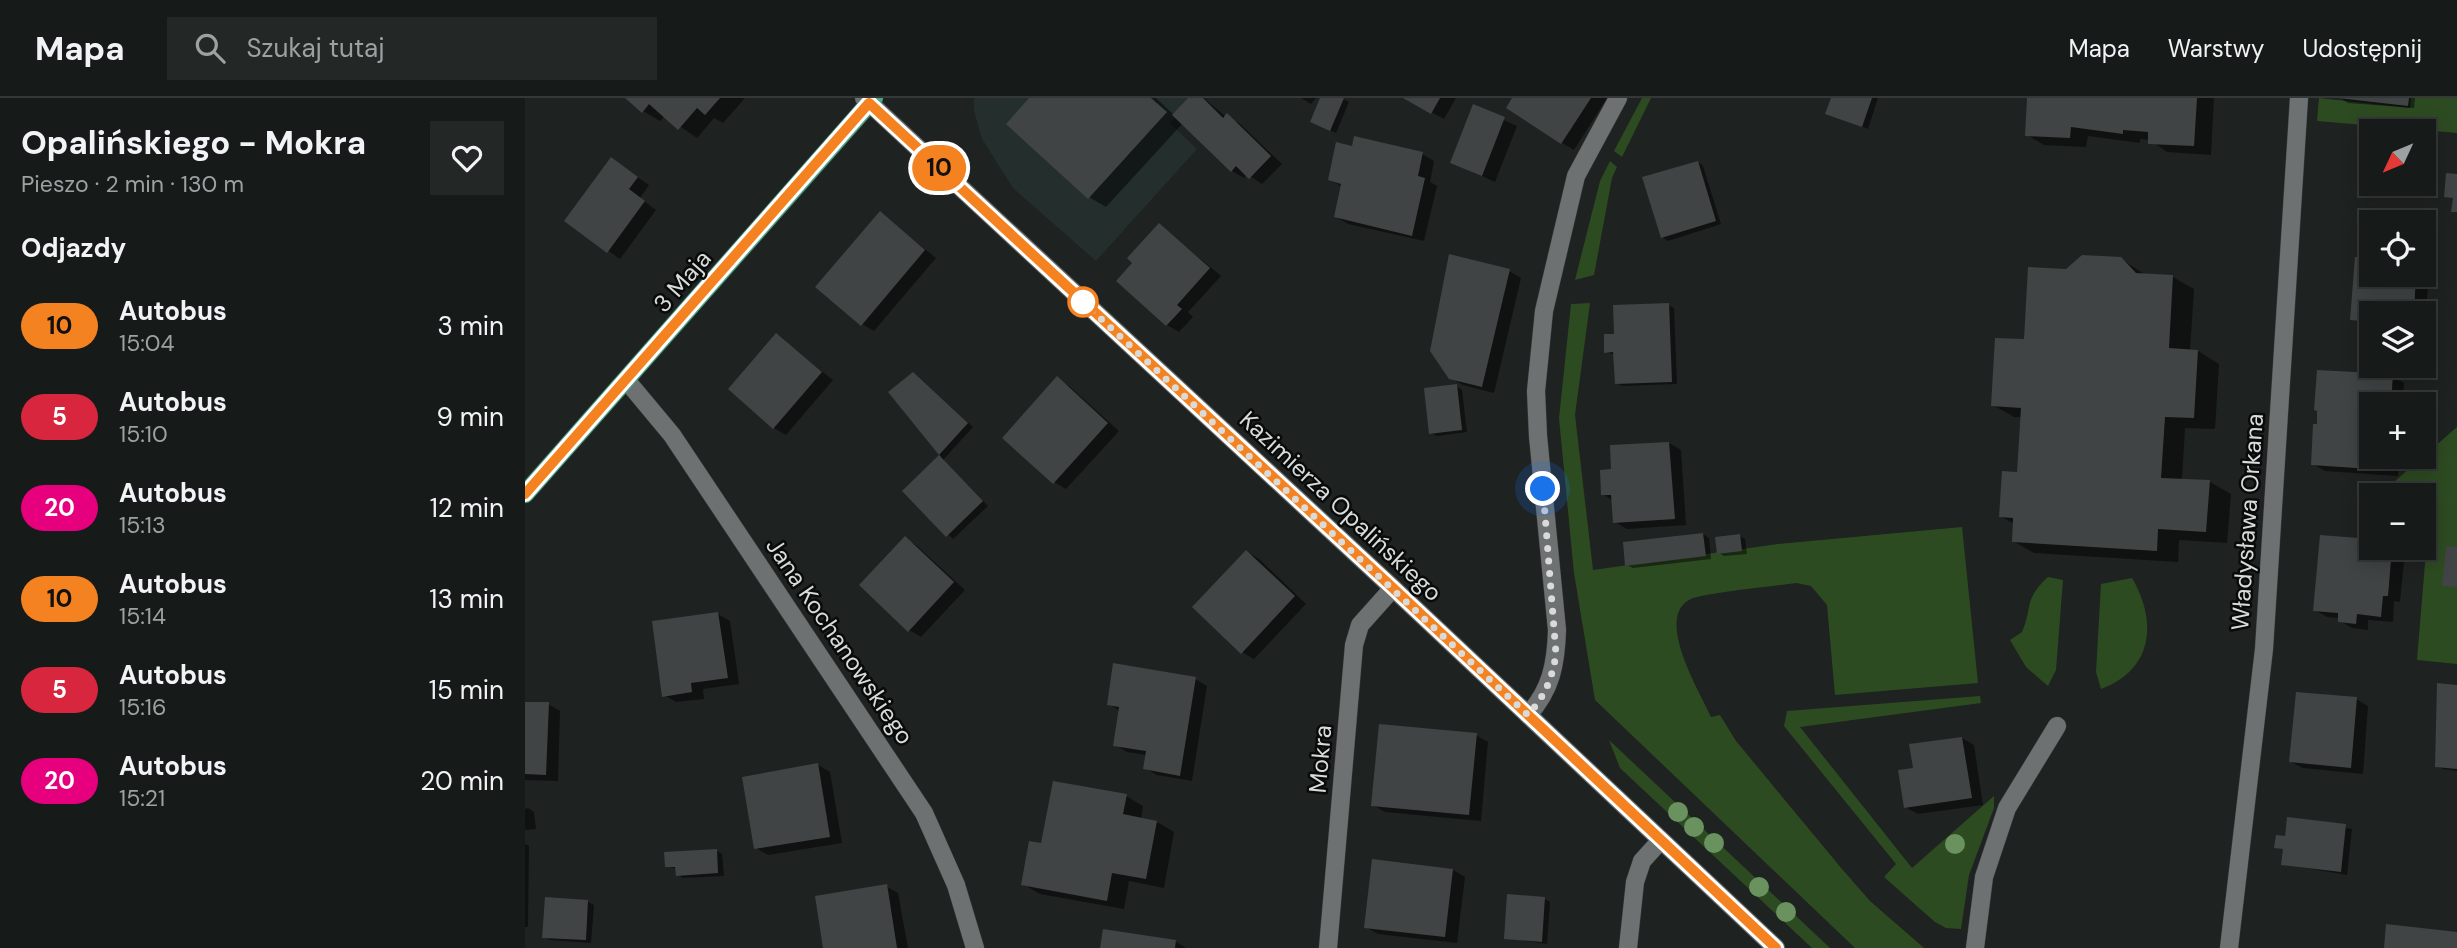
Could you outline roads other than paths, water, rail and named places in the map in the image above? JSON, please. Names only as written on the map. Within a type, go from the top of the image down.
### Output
[{"type":"main road","name":"3 Maja","points":[[525,494],[627,381],[869,100]]},
{"type":"street","points":[[1528,715],[1542,699],[1552,677],[1556,654],[1557,630],[1536,391],[1545,311],[1576,176],[1618,98]]},
{"type":"street","name":"Władysława Orkana","points":[[2229,948],[2264,649],[2299,98]]},
{"type":"street","name":"Kazimierza Opalińskiego","points":[[869,100],[1776,948]]},
{"type":"street","name":"Jana Kochanowskiego","points":[[627,381],[672,435],[924,813],[956,885],[975,948]]},
{"type":"street","name":"Mokra","points":[[1328,948],[1354,645],[1360,625],[1393,588]]},
{"type":"street","points":[[1976,948],[1984,877],[2007,808],[2057,726]]},
{"type":"street","points":[[1628,948],[1635,882],[1642,861],[1661,840]]}]
